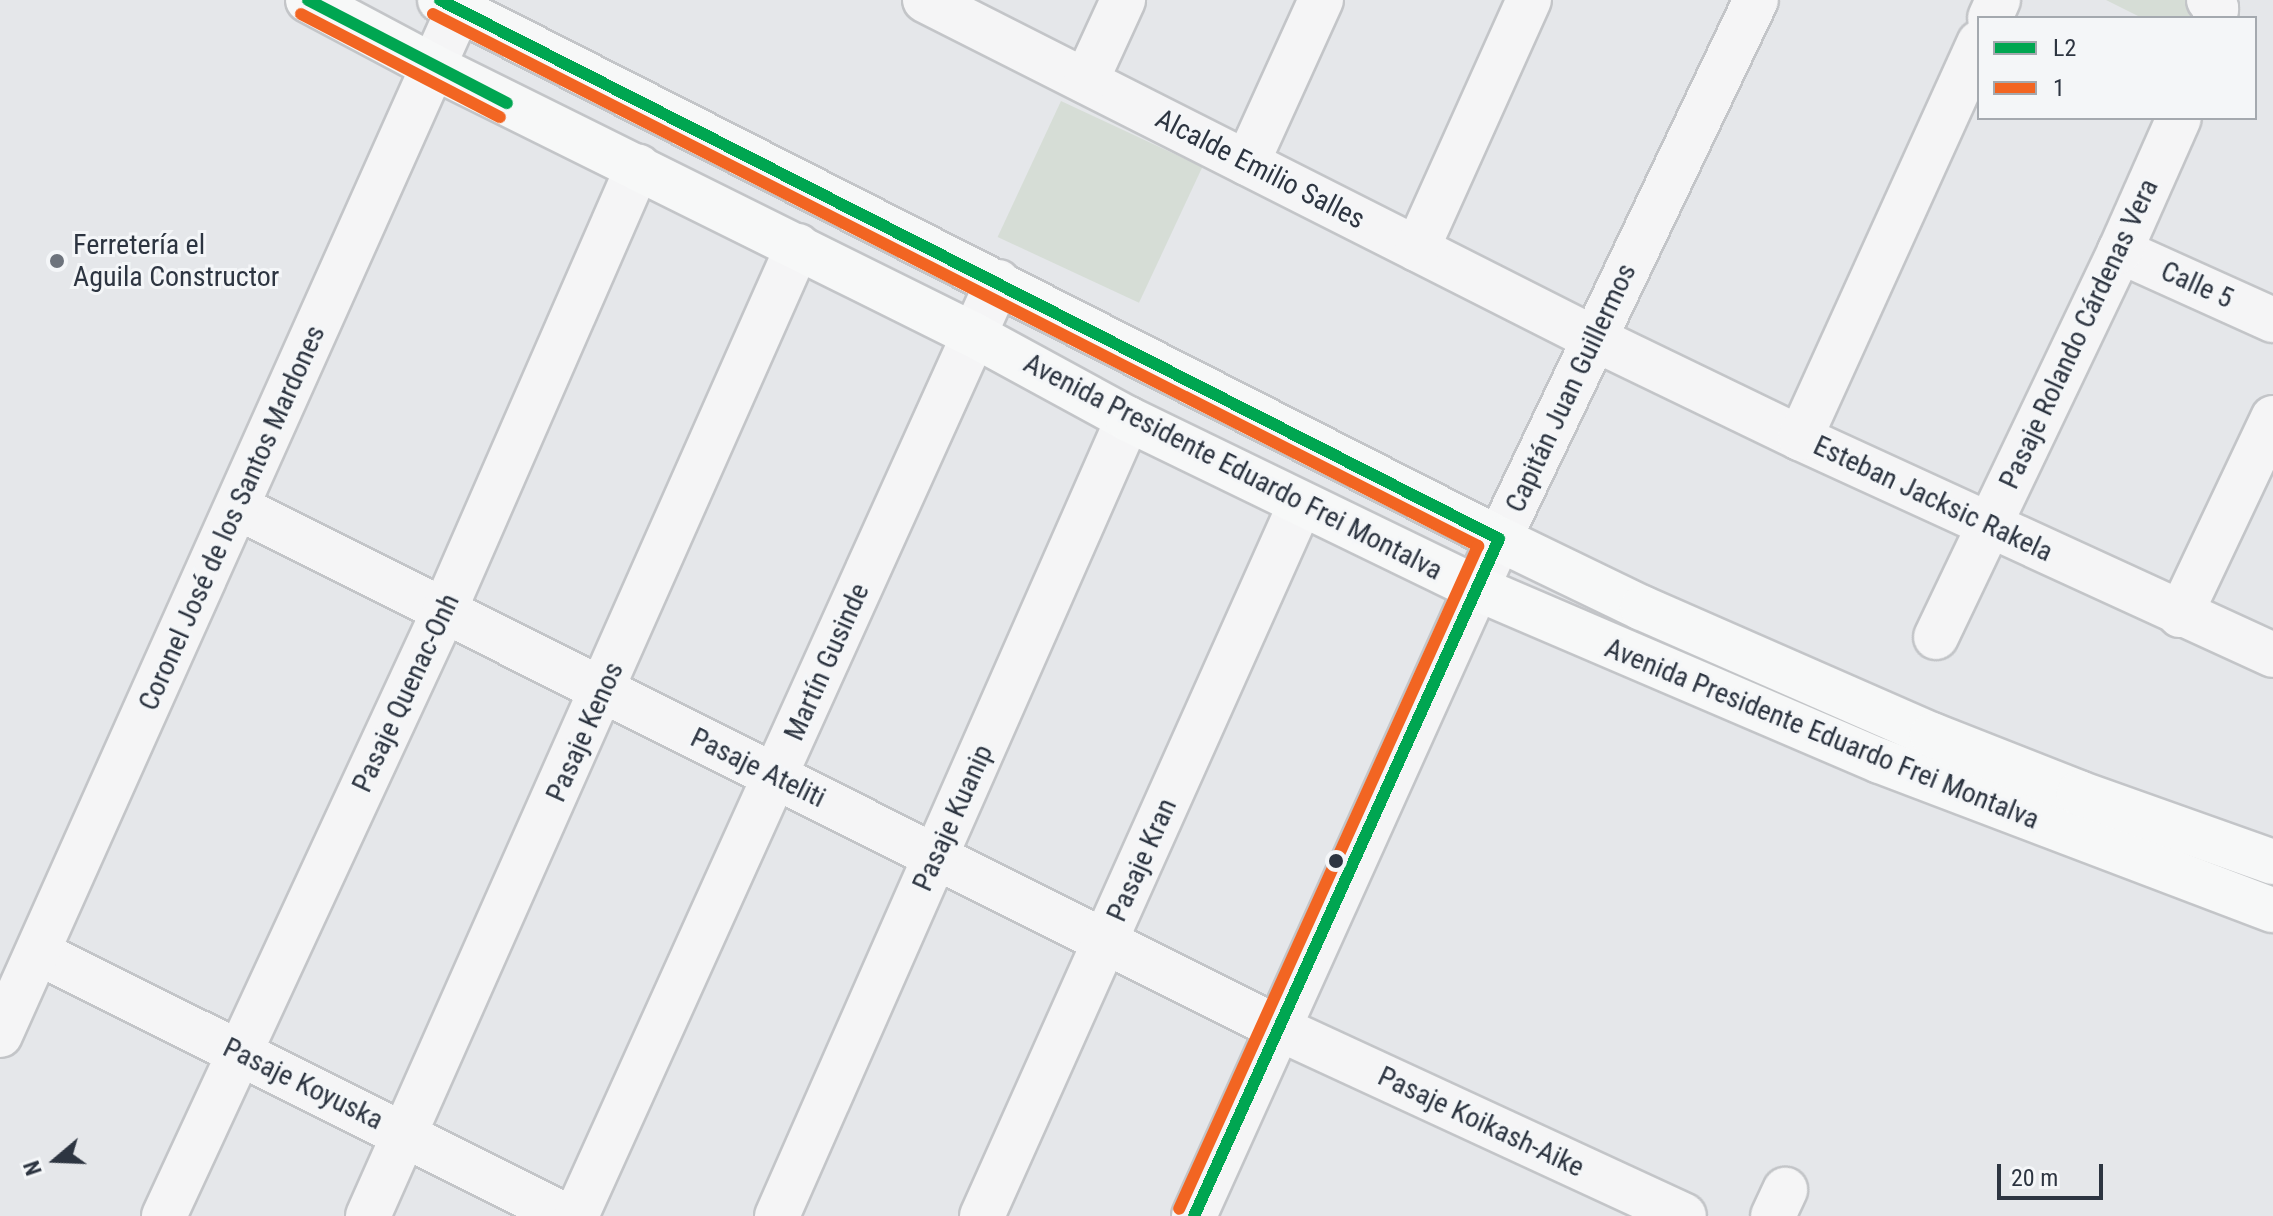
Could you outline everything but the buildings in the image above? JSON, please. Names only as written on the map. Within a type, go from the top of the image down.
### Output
[{"type":"main road","name":"Avenida Presidente Eduardo Frei Montalva","points":[[308,0],[432,66],[974,335],[1128,419],[1476,588],[1880,761],[2273,910]]},
{"type":"main road","name":"Avenida Presidente Eduardo Frei Montalva","points":[[454,3],[1499,539],[1714,640],[1932,735],[2273,862]]},
{"type":"street","name":"Alcalde Emilio Salles","points":[[925,0],[1595,339]]},
{"type":"street","points":[[1086,81],[1123,0]]},
{"type":"street","points":[[1247,163],[1321,0]]},
{"type":"street","points":[[1417,249],[1529,0]]},
{"type":"street","name":"Capitán Juan Guillermos","points":[[1194,1216],[1476,588],[1756,0]]},
{"type":"street","name":"Coronel José de los Santos Mardones","points":[[0,1035],[432,66],[454,3]]},
{"type":"street","points":[[1800,438],[1977,47]]},
{"type":"street","name":"Pasaje Rolando Cárdenas Vera","points":[[1936,637],[2120,251],[2178,120]]},
{"type":"street","name":"Pasaje Quenac-Onh","points":[[164,1216],[444,611],[638,167]]},
{"type":"street","name":"Pasaje Kenos","points":[[368,1216],[604,691],[798,246]]},
{"type":"street","name":"Calle 5","points":[[2120,251],[2273,320]]},
{"type":"street","name":"Martín Gusinde","points":[[576,1216],[998,282]]},
{"type":"street","name":"Esteban Jacksic Rakela","points":[[1595,339],[1800,438],[2180,615],[2273,655]]},
{"type":"street","points":[[2180,615],[2273,418]]},
{"type":"street","name":"Pasaje Kuanip","points":[[777,1216],[1128,419]]},
{"type":"street","name":"Pasaje Kran","points":[[982,1216],[1300,505]]},
{"type":"street","name":"Pasaje Ateliti","points":[[237,507],[1278,1028]]},
{"type":"street","name":"Pasaje Koyuska","points":[[39,953],[566,1216]]},
{"type":"street","name":"Pasaje Koikash-Aike","points":[[1278,1028],[1684,1216]]},
{"type":"shaded area","points":[[2106,0],[2187,0],[2196,4],[2193,16],[2138,16]]},
{"type":"shaded area","points":[[1061,101],[1202,167],[1139,303],[998,237]]},
{"type":"transit line","name":"L2","points":[[308,0],[507,103]]},
{"type":"transit line","name":"L2","points":[[440,0],[1499,539],[1194,1216]]},
{"type":"transit line","name":"1","points":[[301,14],[500,117]]},
{"type":"transit line","name":"1","points":[[433,14],[1478,546],[1179,1209]]},
{"type":"place","name":"Ferretería el Aguila Constructor","points":[[57,261]]}]
